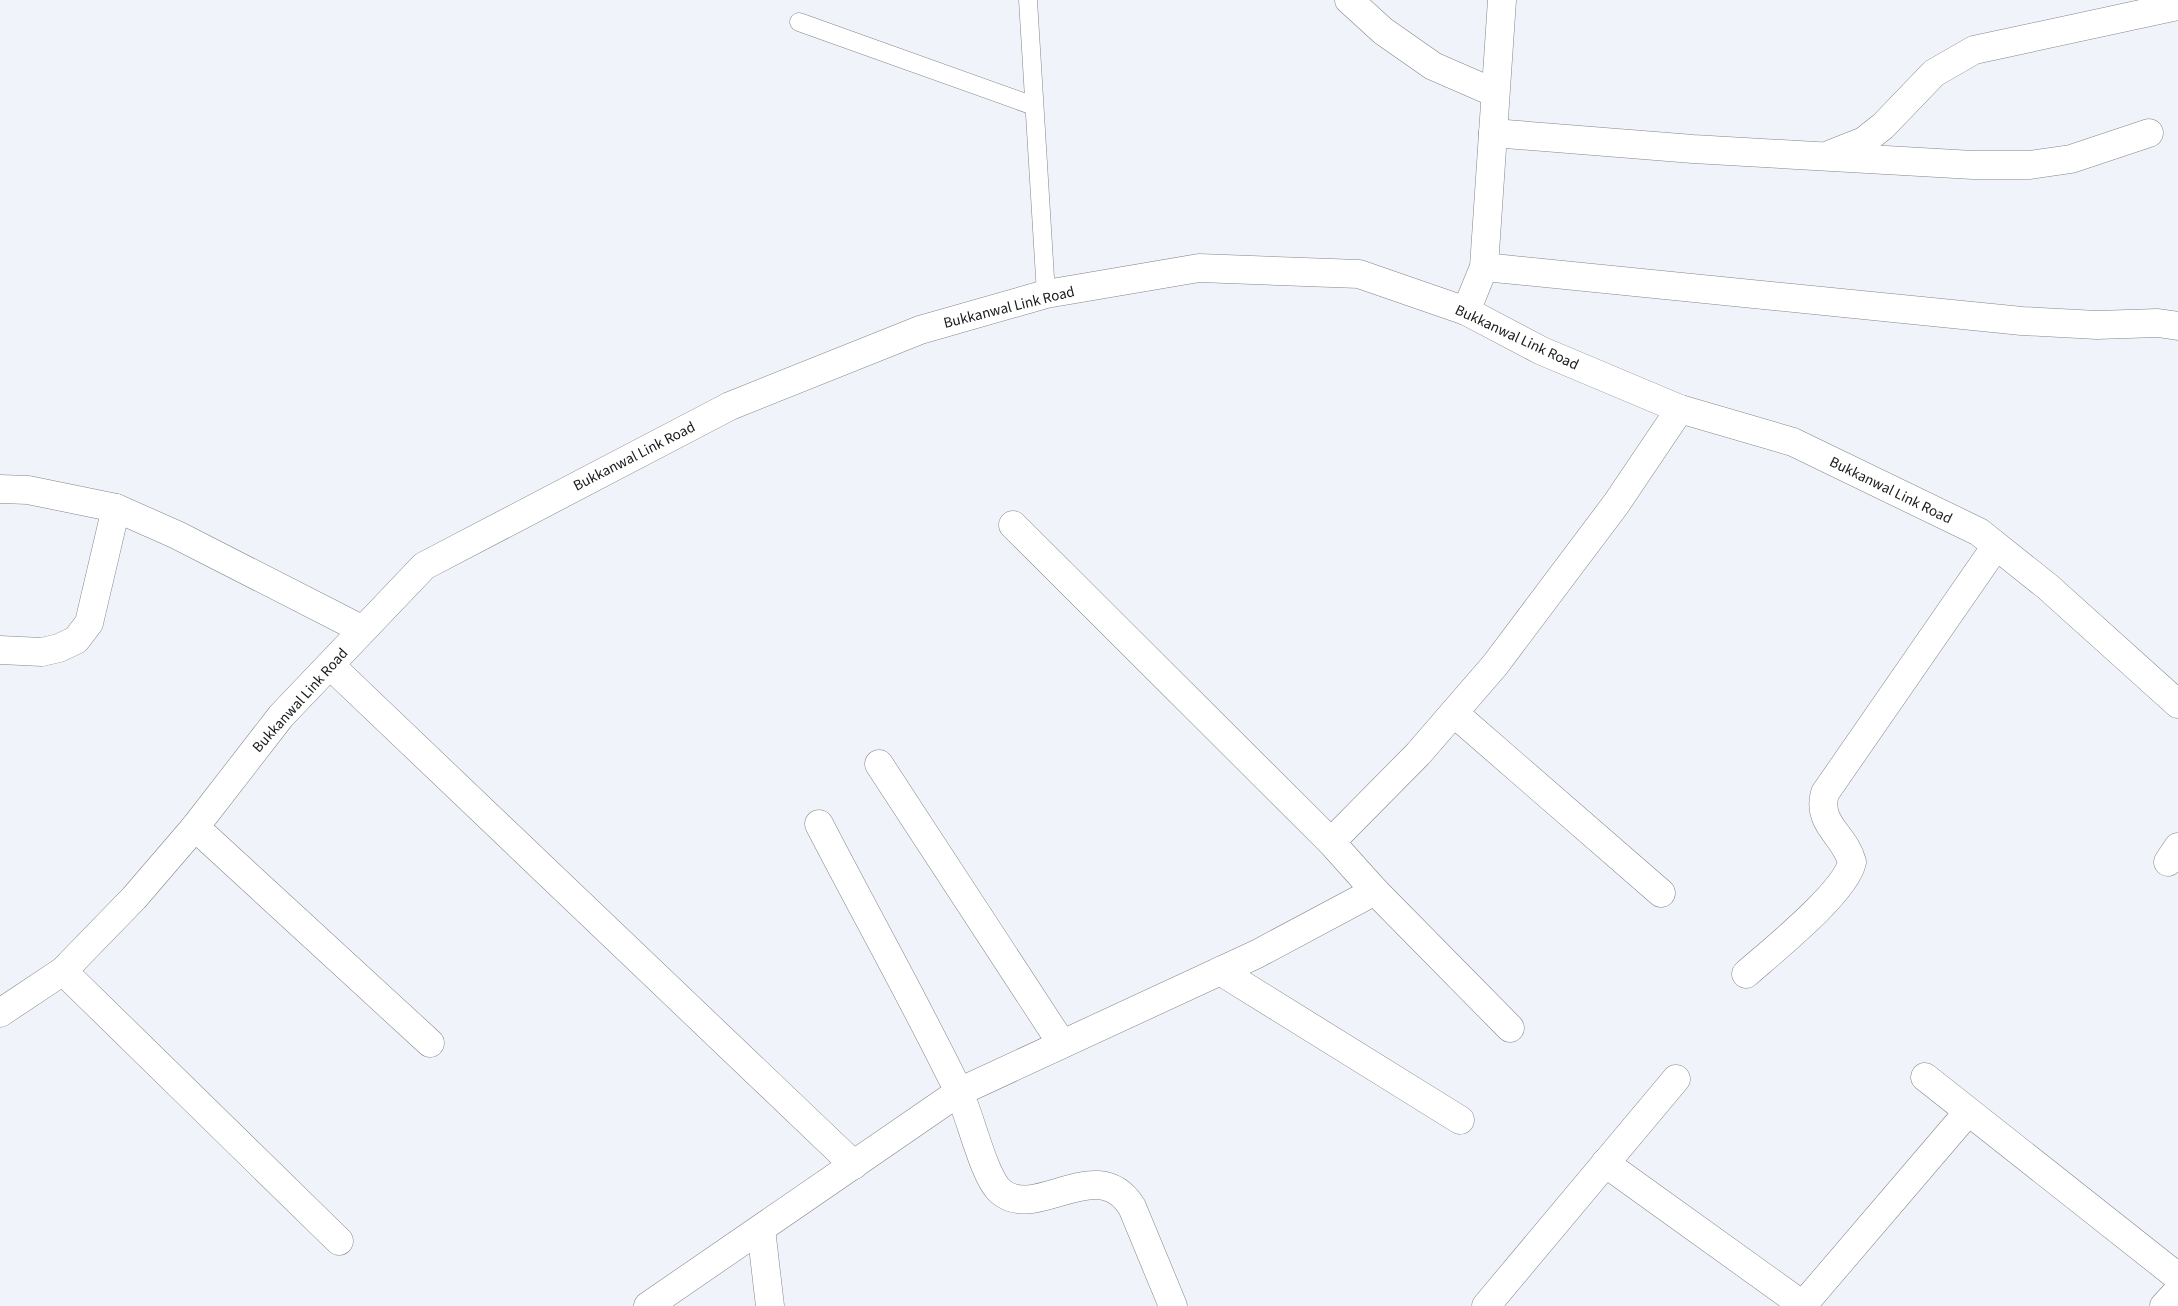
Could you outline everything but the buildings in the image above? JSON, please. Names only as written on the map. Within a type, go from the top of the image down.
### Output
[{"type":"street","points":[[1349,0],[1384,31],[1433,66],[1495,93]]},
{"type":"street","points":[[1466,311],[1484,266],[1502,0]]},
{"type":"street","points":[[1825,156],[1864,141],[1883,126],[1934,73],[1974,50],[2178,6]]},
{"type":"street","points":[[1493,133],[1693,149],[1944,164],[2030,165],[2071,159],[2149,133]]},
{"type":"street","points":[[1484,266],[2022,321],[2097,325],[2158,324],[2178,326]]},
{"type":"street","name":"Bukkanwal Link Road","points":[[0,1013],[64,971],[134,898],[195,827],[282,716],[424,566],[730,406],[920,330],[1046,294],[1199,268],[1359,274],[1466,311],[1542,351],[1680,409],[1793,442],[1979,532],[2048,588],[2178,704]]},
{"type":"street","points":[[1331,842],[1418,754],[1495,665],[1610,512],[1680,409]]},
{"type":"street","points":[[0,489],[28,490],[116,508],[177,535],[363,630]]},
{"type":"street","points":[[0,650],[42,652],[59,648],[76,640],[89,623],[116,508]]},
{"type":"street","points":[[1013,525],[1331,842],[1375,891],[1510,1028]]},
{"type":"street","points":[[1746,974],[1846,879],[1852,862],[1825,817],[1822,804],[1825,792],[1996,546]]},
{"type":"street","points":[[330,665],[854,1165]]},
{"type":"street","points":[[1454,713],[1661,892]]},
{"type":"street","points":[[879,764],[1062,1044]]},
{"type":"street","points":[[818,824],[960,1092],[992,1180],[1009,1197],[1021,1200],[1080,1186],[1114,1188],[1124,1196],[1132,1207],[1173,1306]]},
{"type":"street","points":[[195,827],[430,1042]]},
{"type":"street","points":[[648,1306],[960,1092],[1220,971],[1375,891]]},
{"type":"street","points":[[64,971],[339,1241]]},
{"type":"street","points":[[1220,971],[1460,1120]]},
{"type":"street","points":[[1925,1077],[2178,1277]]},
{"type":"street","points":[[1486,1306],[1676,1079]]},
{"type":"street","points":[[1605,1163],[1804,1306],[1968,1112]]},
{"type":"street","points":[[761,1229],[770,1306]]},
{"type":"street","points":[[2164,1306],[2178,1291]]},
{"type":"lane","points":[[1028,0],[1046,294]]},
{"type":"lane","points":[[799,22],[1034,106]]}]
